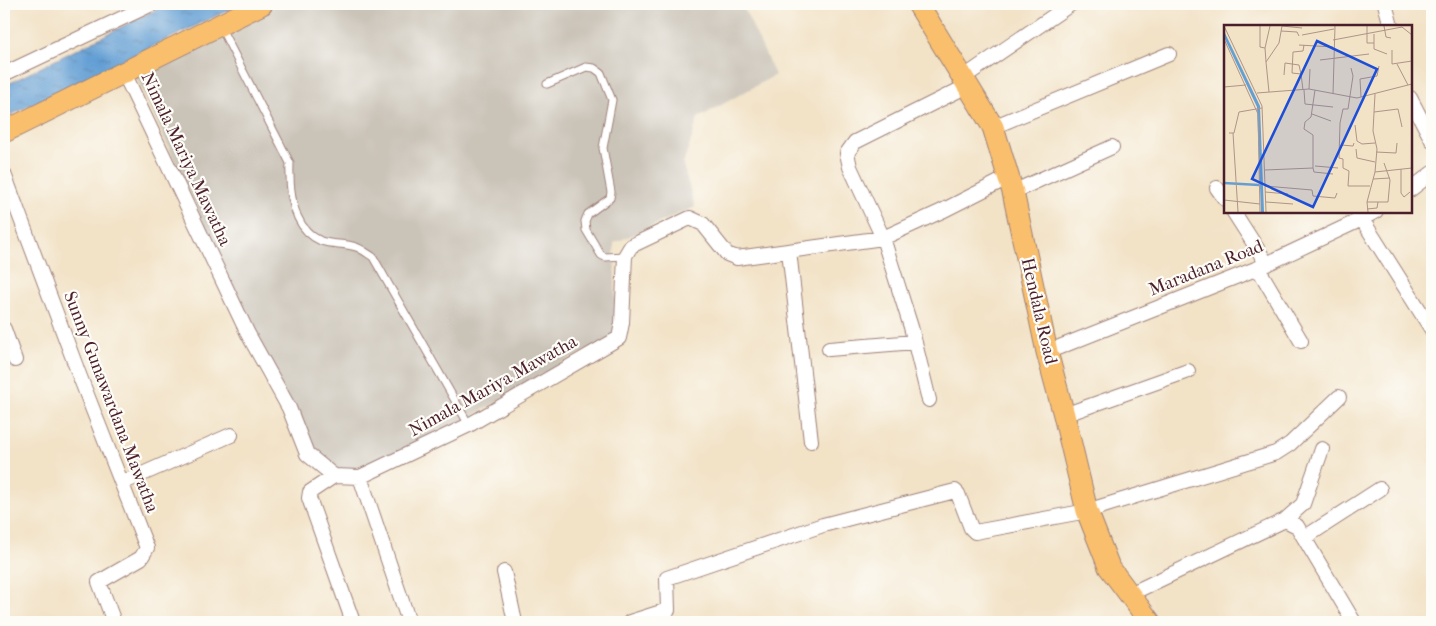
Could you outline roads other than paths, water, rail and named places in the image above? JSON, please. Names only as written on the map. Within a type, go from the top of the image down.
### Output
[{"type":"main road","points":[[4,132],[262,4]]},
{"type":"main road","name":"Hendala Road","points":[[918,4],[993,127],[1011,184],[1047,352],[1087,511],[1109,567],[1150,622]]},
{"type":"street","points":[[4,74],[152,4]]},
{"type":"street","points":[[930,400],[915,342],[883,238],[850,167],[847,153],[855,142],[966,81],[1071,4]]},
{"type":"street","points":[[1385,4],[1391,25]]},
{"type":"street","points":[[993,127],[1169,54]]},
{"type":"street","name":"Nimala Mariya Mawatha","points":[[124,73],[248,334],[289,408],[307,454],[334,476],[360,477],[469,425],[619,338],[622,323],[625,256]]},
{"type":"street","points":[[1411,100],[1432,140]]},
{"type":"street","points":[[625,256],[631,246],[690,218],[703,224],[727,254],[737,258],[883,238],[942,211],[1112,147]]},
{"type":"street","points":[[1411,189],[1432,173]]},
{"type":"street","name":"Sunny Gunawardana Mawatha","points":[[4,174],[80,377],[147,548],[141,558],[99,582],[114,622]]},
{"type":"street","points":[[1234,212],[1301,341]]},
{"type":"street","points":[[1360,215],[1432,330]]},
{"type":"street","name":"Maradana Road","points":[[1047,352],[1263,266],[1360,215]]},
{"type":"street","points":[[789,251],[811,441]]},
{"type":"street","points":[[4,329],[15,360]]},
{"type":"street","points":[[829,349],[915,342]]},
{"type":"street","points":[[1064,415],[1188,371]]},
{"type":"street","points":[[635,622],[668,610],[667,578],[823,525],[954,491],[958,494],[971,528],[975,532],[1087,511],[1276,453],[1290,444],[1339,398]]},
{"type":"street","points":[[122,483],[231,436]]},
{"type":"street","points":[[1130,594],[1285,520],[1303,504],[1322,449]]},
{"type":"street","points":[[334,476],[310,492],[309,498],[353,622]]},
{"type":"street","points":[[360,477],[409,622]]},
{"type":"street","points":[[1304,538],[1380,489]]},
{"type":"street","points":[[1285,520],[1297,526],[1354,622]]},
{"type":"street","points":[[504,572],[515,622]]},
{"type":"lane","points":[[220,25],[290,163],[289,185],[292,200],[304,230],[322,241],[356,247],[373,257],[469,425]]},
{"type":"lane","points":[[547,84],[586,67],[594,68],[601,73],[612,100],[603,148],[612,192],[610,198],[588,214],[585,221],[586,230],[601,255],[605,257],[625,256]]},
{"type":"water","points":[[167,4],[241,4],[4,118],[4,86]]}]
